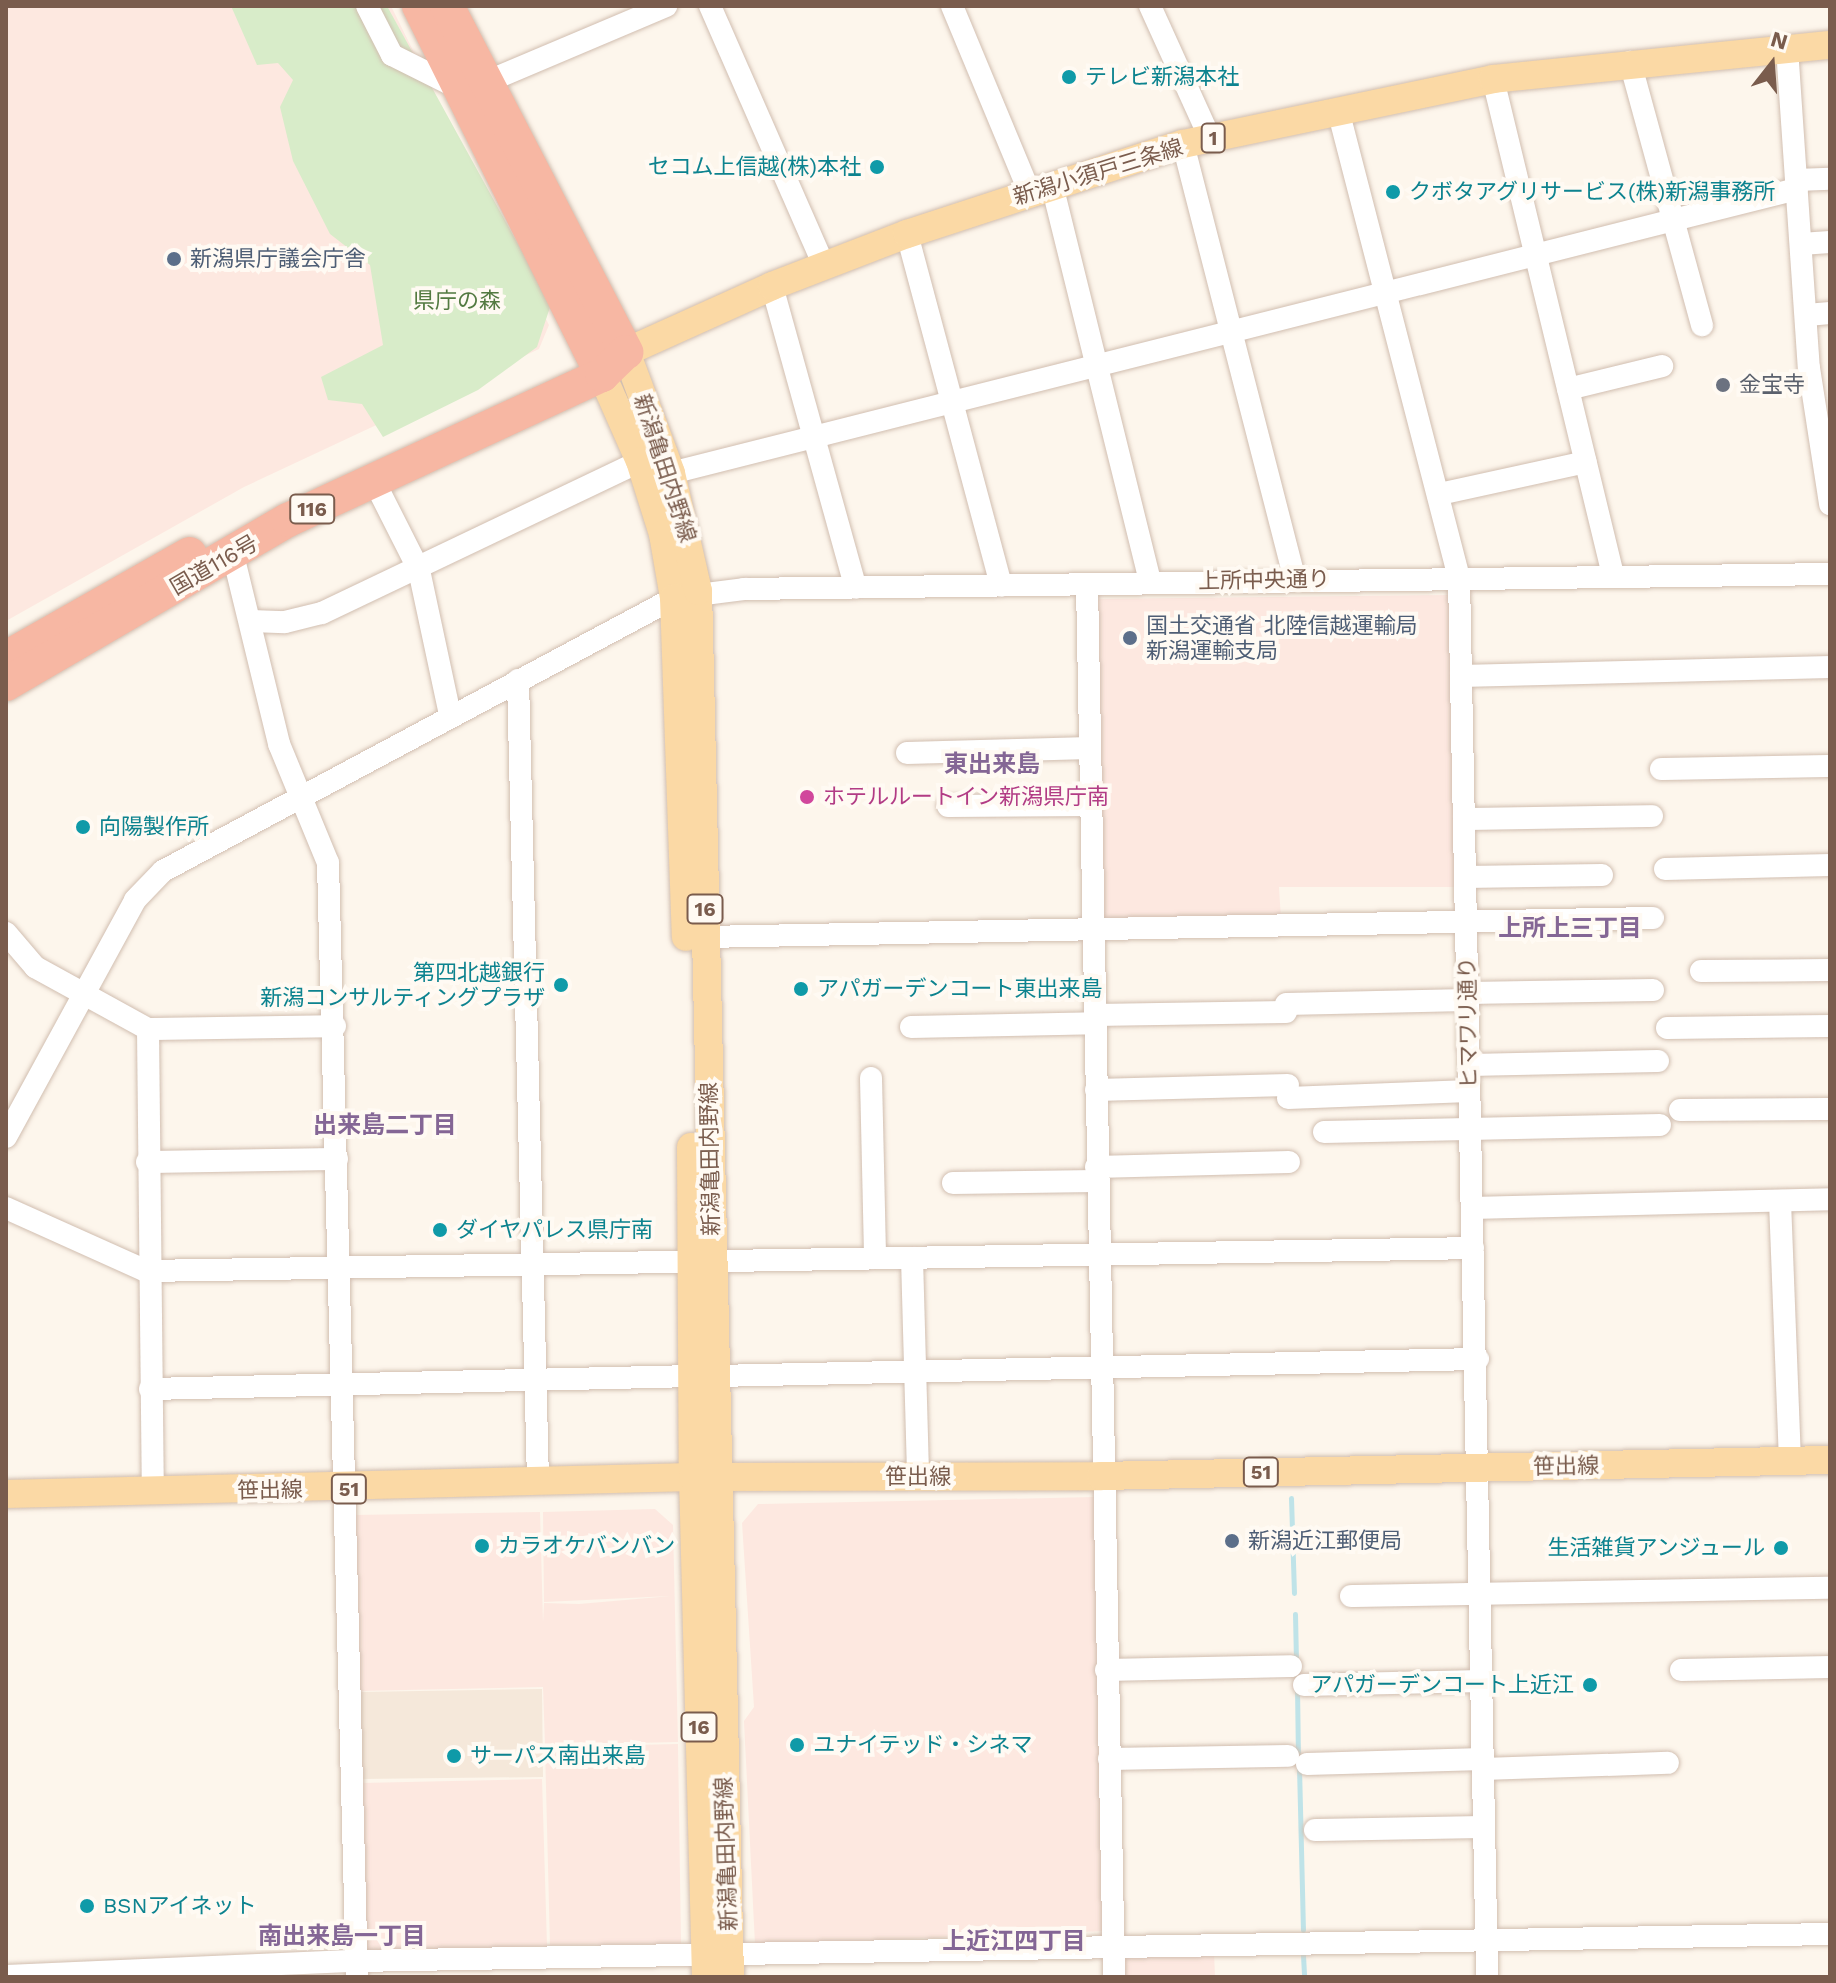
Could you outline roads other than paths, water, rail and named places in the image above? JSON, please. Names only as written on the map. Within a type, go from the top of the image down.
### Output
[{"type":"highway","points":[[419,6],[473,87],[607,361]]},
{"type":"highway","points":[[447,6],[473,87]]},
{"type":"highway","name":"国道116号","points":[[6,684],[373,479],[607,361]]},
{"type":"highway","name":"国道116号","points":[[6,658],[235,530],[607,361]]},
{"type":"main road","name":"新潟小須戸三条線","points":[[607,361],[772,286],[907,234],[1196,141],[1493,79],[1630,62],[1830,45]]},
{"type":"main road","name":"新潟亀田内野線","points":[[607,361],[663,534],[686,594],[692,1086],[702,1263]]},
{"type":"main road","name":"新潟亀田内野線","points":[[607,361],[671,473],[686,594],[705,937],[704,1477],[717,1967]]},
{"type":"main road","name":"笹出線","points":[[6,1494],[345,1489],[704,1477],[1101,1476],[1830,1460]]},
{"type":"street","points":[[367,6],[392,55],[473,87],[666,6]]},
{"type":"street","points":[[710,6],[824,266]]},
{"type":"street","points":[[952,6],[1041,189],[1095,364],[1150,581]]},
{"type":"street","points":[[1150,6],[1196,141],[1234,334],[1295,580]]},
{"type":"street","points":[[1787,48],[1801,244],[1819,314],[1813,406],[1830,504]]},
{"type":"street","points":[[1630,62],[1702,325]]},
{"type":"street","points":[[1493,79],[1613,575]]},
{"type":"street","name":"ヒマワリ通り","points":[[1338,110],[1388,292],[1459,578],[1469,1091],[1478,1359],[1487,1977]]},
{"type":"street","points":[[671,473],[956,404],[1095,364],[1234,334],[1534,257],[1796,185],[1830,179]]},
{"type":"street","points":[[907,234],[956,404],[1001,586]]},
{"type":"street","points":[[1801,244],[1830,242]]},
{"type":"street","points":[[772,286],[856,588]]},
{"type":"street","points":[[1568,389],[1662,366]]},
{"type":"street","points":[[251,621],[285,622],[322,613],[419,570],[640,461]]},
{"type":"street","points":[[1440,494],[1586,462]]},
{"type":"street","points":[[373,479],[419,570],[450,715]]},
{"type":"street","points":[[233,555],[279,744],[299,799],[328,863],[335,1026],[340,1384],[356,1969]]},
{"type":"street","name":"上所中央通り","points":[[686,594],[1150,581],[1830,574]]},
{"type":"street","points":[[1087,584],[1095,928],[1096,1253],[1114,1977]]},
{"type":"street","points":[[6,1137],[135,900],[163,871],[450,715],[686,594]]},
{"type":"street","points":[[1461,676],[1830,667]]},
{"type":"street","points":[[518,680],[538,1481]]},
{"type":"street","points":[[907,753],[1090,748]]},
{"type":"street","points":[[1661,769],[1830,766]]},
{"type":"street","points":[[948,806],[1092,805]]},
{"type":"street","points":[[1464,819],[1652,816]]},
{"type":"street","points":[[1665,869],[1830,865]]},
{"type":"street","points":[[1465,877],[1602,875]]},
{"type":"street","points":[[705,937],[1653,918]]},
{"type":"street","points":[[6,933],[35,967],[148,1029],[335,1026]]},
{"type":"street","points":[[1701,971],[1830,970]]},
{"type":"street","points":[[911,1027],[1467,996],[1653,990]]},
{"type":"street","points":[[1667,1028],[1830,1026]]},
{"type":"street","points":[[148,1029],[146,1271],[153,1491]]},
{"type":"street","points":[[1469,1065],[1658,1061]]},
{"type":"street","points":[[871,1078],[875,1258]]},
{"type":"street","points":[[1096,1090],[1469,1091]]},
{"type":"street","points":[[1680,1110],[1830,1109]]},
{"type":"street","points":[[1324,1132],[1660,1125]]},
{"type":"street","points":[[147,1162],[337,1159]]},
{"type":"street","points":[[953,1183],[1289,1162]]},
{"type":"street","points":[[1472,1208],[1830,1199]]},
{"type":"street","points":[[1780,1201],[1790,1460]]},
{"type":"street","points":[[6,1208],[146,1271],[1473,1248]]},
{"type":"street","points":[[912,1258],[918,1477]]},
{"type":"street","points":[[150,1389],[1478,1359]]},
{"type":"street","points":[[1351,1596],[1830,1588]]},
{"type":"street","points":[[1106,1670],[1291,1666]]},
{"type":"street","points":[[1681,1670],[1830,1667]]},
{"type":"street","points":[[1304,1685],[1482,1681]]},
{"type":"street","points":[[1109,1759],[1668,1763]]},
{"type":"street","points":[[1315,1830],[1484,1827]]},
{"type":"street","points":[[6,1976],[356,1969],[717,1967],[1114,1948],[1830,1934]]},
{"type":"waterway","points":[[1291,1498],[1294,1593]]},
{"type":"waterway","points":[[1295,1614],[1296,1661]]},
{"type":"waterway","points":[[1297,1687],[1298,1757]]},
{"type":"waterway","points":[[1299,1767],[1303,1930]]},
{"type":"waterway","points":[[1303,1955],[1304,1977]]},
{"type":"place","name":"テレビ新潟本社","points":[[1069,77]]},
{"type":"place","name":"セコム上信越(株)本社","points":[[877,167]]},
{"type":"place","name":"クボタアグリサービス(株)新潟事務所","points":[[1393,192]]},
{"type":"place","name":"新潟県庁議会庁舎","points":[[174,259]]},
{"type":"place","name":"金宝寺","points":[[1723,385]]},
{"type":"place","name":"国土交通省 北陸信越運輸局 新潟運輸支局","points":[[1130,638]]},
{"type":"place","name":"ホテルルートイン新潟県庁南","points":[[807,797]]},
{"type":"place","name":"向陽製作所","points":[[83,827]]},
{"type":"place","name":"第四北越銀行 新潟コンサルティングプラザ","points":[[561,985]]},
{"type":"place","name":"アパガーデンコート東出来島","points":[[801,989]]},
{"type":"place","name":"ダイヤパレス県庁南","points":[[440,1230]]},
{"type":"place","name":"新潟近江郵便局","points":[[1232,1541]]},
{"type":"place","name":"カラオケバンバン","points":[[482,1546]]},
{"type":"place","name":"生活雑貨アンジュール","points":[[1781,1548]]},
{"type":"place","name":"アパガーデンコート上近江","points":[[1590,1685]]},
{"type":"place","name":"ユナイテッド・シネマ","points":[[797,1745]]},
{"type":"place","name":"サーパス南出来島","points":[[454,1756]]},
{"type":"place","name":"BSNアイネット","points":[[87,1906]]},
{"type":"district","name":"東出来島","points":[[992,765]]},
{"type":"district","name":"上所上三丁目","points":[[1570,929]]},
{"type":"district","name":"出来島二丁目","points":[[385,1126]]},
{"type":"district","name":"南出来島一丁目","points":[[342,1937]]},
{"type":"district","name":"上近江四丁目","points":[[1014,1942]]},
{"type":"park label","name":"県庁の森","points":[[457,301]]}]
